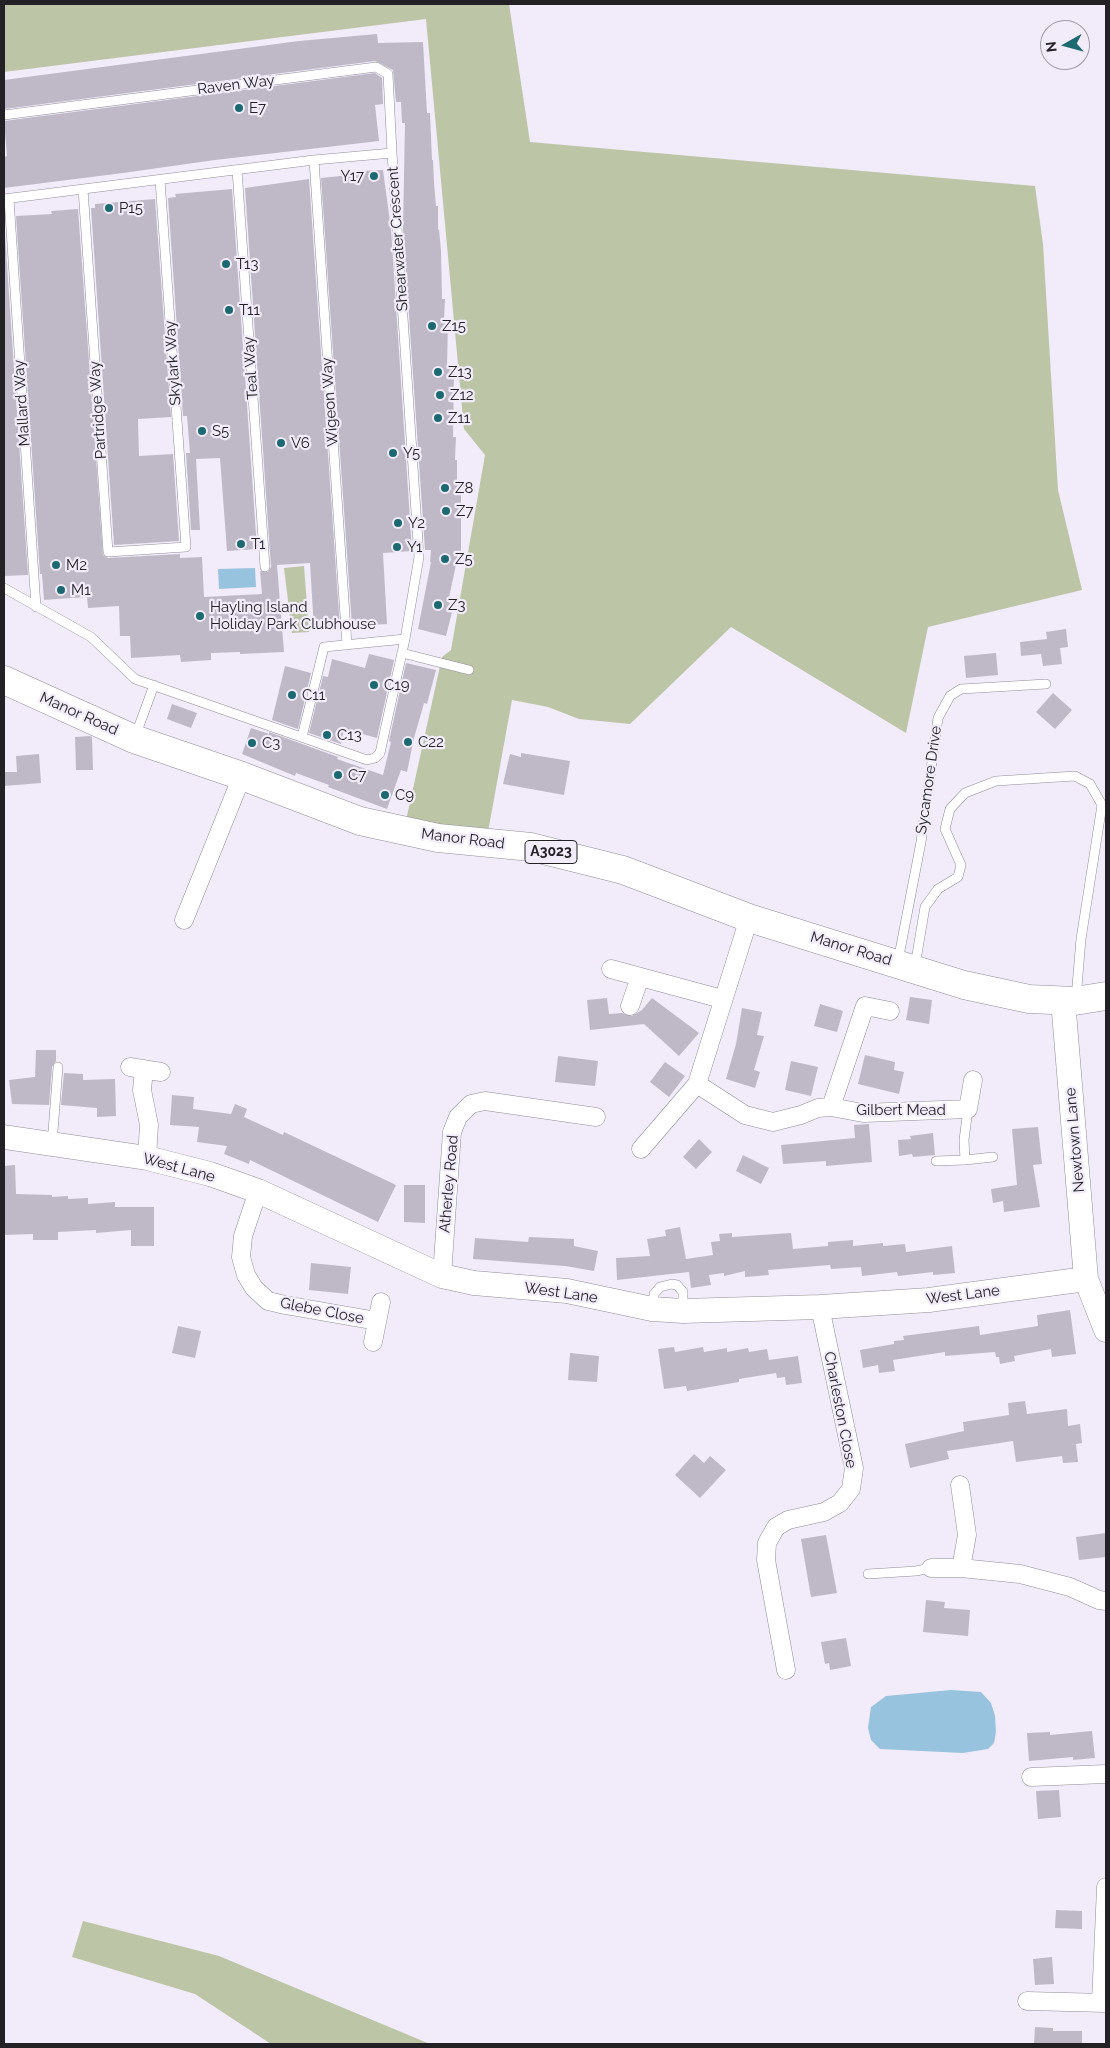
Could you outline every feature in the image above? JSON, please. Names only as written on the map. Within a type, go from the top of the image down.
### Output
[{"type":"main road","name":"Manor Road","points":[[4,680],[134,739],[242,776],[360,821],[438,838],[531,847],[622,870],[749,918],[964,985],[1029,999],[1069,1000],[1106,996]]},
{"type":"street","points":[[184,920],[242,776]]},
{"type":"street","points":[[641,1149],[697,1084],[722,999],[749,918]]},
{"type":"street","points":[[611,969],[722,999]]},
{"type":"street","points":[[630,1006],[640,977]]},
{"type":"street","name":"Newtown Lane","points":[[1069,1000],[1086,1279]]},
{"type":"street","points":[[831,1107],[865,1006],[890,1011]]},
{"type":"street","points":[[145,1069],[142,1090],[149,1125],[147,1158]]},
{"type":"street","name":"Gilbert Mead","points":[[697,1084],[745,1116],[773,1122],[801,1115],[818,1108],[831,1107],[863,1113],[968,1109],[973,1080]]},
{"type":"street","name":"Atherley Road","points":[[442,1276],[452,1132],[458,1117],[471,1104],[485,1101],[596,1116]]},
{"type":"street","name":"West Lane","points":[[4,1137],[147,1158],[210,1174],[258,1191],[442,1276],[474,1283],[567,1291],[652,1309],[683,1311],[820,1307],[929,1300],[1086,1279]]},
{"type":"street","name":"Glebe Close","points":[[258,1191],[243,1236],[241,1257],[246,1275],[254,1288],[268,1301],[377,1321]]},
{"type":"street","points":[[1086,1279],[1106,1330]]},
{"type":"street","name":"Glebe Close","points":[[373,1342],[381,1302]]},
{"type":"street","name":"Charleston Close","points":[[786,1670],[766,1560],[767,1543],[776,1527],[788,1520],[824,1512],[840,1503],[851,1489],[854,1468],[820,1307]]},
{"type":"street","points":[[960,1485],[967,1535],[961,1568]]},
{"type":"street","points":[[931,1568],[961,1568],[1020,1574],[1070,1587],[1099,1600],[1106,1601]]},
{"type":"street","points":[[1031,1777],[1106,1774]]},
{"type":"street","points":[[1027,2001],[1104,2003],[1106,1887]]},
{"type":"lane","name":"Raven Way","points":[[4,115],[376,67],[388,74],[392,153]]},
{"type":"lane","name":"Shearwater Crescent","points":[[6,199],[314,160],[392,153],[419,557],[405,639],[380,753],[376,758],[367,760],[302,737]]},
{"type":"lane","name":"Wigeon Way","points":[[314,160],[346,645]]},
{"type":"lane","name":"Teal Way","points":[[237,170],[265,567]]},
{"type":"lane","name":"Skylark Way","points":[[160,180],[186,547]]},
{"type":"lane","name":"Partridge Way","points":[[83,189],[108,552],[186,547]]},
{"type":"lane","name":"Mallard Way","points":[[6,199],[36,607]]},
{"type":"lane","points":[[4,588],[91,637],[134,679],[302,737],[324,647],[405,639]]},
{"type":"lane","points":[[402,654],[468,670]]},
{"type":"lane","name":"Sycamore Drive","points":[[906,966],[938,718],[950,696],[961,689],[1046,684]]},
{"type":"lane","points":[[134,739],[154,685]]},
{"type":"lane","points":[[906,966],[925,907],[938,889],[958,877],[961,865],[946,829],[950,809],[966,793],[996,781],[1076,776],[1090,784],[1102,805],[1081,939],[1069,1000]]},
{"type":"lane","points":[[52,1144],[58,1067]]},
{"type":"lane","points":[[965,1160],[964,1140],[968,1109]]},
{"type":"lane","points":[[936,1161],[993,1157]]},
{"type":"lane","points":[[868,1574],[916,1571],[931,1568]]},
{"type":"green space","points":[[4,4],[509,4],[530,142],[1035,186],[1043,244],[1058,490],[1082,590],[928,627],[906,733],[731,627],[630,724],[579,719],[548,707],[512,700],[488,832],[405,825],[442,657],[451,650],[485,455],[464,429],[426,19],[4,72]]},
{"type":"green space","points":[[304,566],[309,632],[292,633],[284,568]]},
{"type":"green space","points":[[83,1921],[219,1956],[430,2044],[271,2044],[195,1994],[72,1957]]},
{"type":"water","points":[[255,568],[256,587],[219,589],[218,569]]},
{"type":"water","points":[[951,1690],[981,1692],[991,1703],[995,1716],[996,1732],[994,1743],[988,1749],[963,1753],[880,1749],[871,1740],[868,1728],[871,1707],[886,1696]]},
{"type":"building","points":[[377,34],[378,43],[423,42],[427,113],[430,113],[432,160],[436,206],[438,206],[442,299],[445,299],[444,321],[448,321],[447,368],[454,368],[453,437],[456,437],[457,483],[461,483],[460,566],[456,565],[448,602],[454,604],[446,636],[418,629],[431,562],[431,550],[425,550],[403,228],[405,123],[402,123],[401,102],[396,102],[393,70],[375,61],[4,109],[4,80],[299,41]]},
{"type":"building","points":[[375,73],[382,78],[383,104],[375,105],[379,141],[215,160],[4,188],[4,157],[7,156],[4,121]]},
{"type":"building","points":[[383,170],[391,229],[412,551],[383,553],[387,624],[352,626],[321,178],[360,174],[360,171]]},
{"type":"building","points":[[309,179],[340,628],[314,630],[310,563],[277,565],[284,652],[211,653],[211,660],[181,662],[180,655],[131,658],[130,636],[120,636],[119,606],[88,608],[87,597],[44,600],[42,574],[40,574],[16,216],[52,214],[51,211],[78,209],[103,555],[108,558],[180,554],[180,558],[202,557],[204,597],[262,594],[260,571],[268,572],[271,567],[245,188]]},
{"type":"building","points":[[232,189],[257,549],[227,551],[220,458],[196,459],[200,530],[191,530],[186,453],[190,453],[187,416],[183,416],[168,198],[176,197],[175,194]]},
{"type":"building","points":[[155,199],[171,417],[138,419],[139,456],[173,454],[179,541],[114,545],[91,208],[95,208],[95,204]]},
{"type":"building","points":[[4,221],[28,575],[4,576]]},
{"type":"building","points":[[1066,629],[1068,647],[1060,648],[1062,664],[1043,666],[1041,654],[1021,656],[1020,642],[1047,639],[1046,632]]},
{"type":"building","points":[[996,653],[998,675],[966,678],[964,656]]},
{"type":"building","points":[[369,654],[394,660],[377,738],[344,729],[341,744],[309,733],[323,676],[328,677],[332,659],[365,668]]},
{"type":"building","points":[[406,663],[436,670],[427,704],[424,703],[414,738],[407,772],[401,770],[387,809],[328,787],[329,785],[296,773],[295,776],[242,754],[251,728],[269,734],[269,732],[383,775]]},
{"type":"building","points":[[285,666],[311,673],[298,729],[272,720]]},
{"type":"building","points":[[1053,693],[1072,710],[1055,729],[1036,712]]},
{"type":"building","points":[[172,704],[197,713],[191,728],[167,719]]},
{"type":"building","points":[[75,737],[92,737],[93,770],[76,770]]},
{"type":"building","points":[[521,753],[570,761],[564,795],[503,784],[510,754],[521,757]]},
{"type":"building","points":[[39,754],[41,783],[4,786],[4,772],[17,772],[16,756]]},
{"type":"building","points":[[910,997],[932,1000],[929,1024],[906,1020]]},
{"type":"building","points":[[607,998],[609,1014],[622,1013],[632,1016],[642,1010],[652,998],[699,1033],[679,1056],[644,1024],[590,1030],[587,1000]]},
{"type":"building","points":[[820,1004],[843,1011],[837,1032],[814,1026]]},
{"type":"building","points":[[742,1008],[762,1012],[757,1035],[764,1036],[754,1070],[760,1072],[755,1088],[726,1079],[736,1044]]},
{"type":"building","points":[[36,1050],[56,1050],[56,1061],[52,1067],[49,1105],[12,1104],[9,1080],[35,1077]]},
{"type":"building","points":[[865,1055],[895,1062],[894,1070],[904,1072],[899,1094],[858,1084]]},
{"type":"building","points":[[558,1056],[598,1061],[595,1086],[555,1082]]},
{"type":"building","points":[[791,1061],[818,1067],[811,1096],[785,1090]]},
{"type":"building","points":[[665,1062],[685,1076],[669,1097],[650,1082]]},
{"type":"building","points":[[64,1073],[83,1074],[83,1080],[115,1079],[116,1116],[97,1117],[97,1108],[61,1105]]},
{"type":"building","points":[[172,1095],[194,1097],[193,1109],[231,1114],[235,1104],[247,1109],[244,1117],[283,1135],[284,1132],[396,1185],[378,1222],[250,1160],[249,1164],[224,1154],[227,1146],[197,1142],[199,1127],[170,1125]]},
{"type":"building","points":[[869,1124],[872,1162],[826,1166],[826,1161],[783,1164],[781,1145],[855,1138],[854,1125]]},
{"type":"building","points":[[1038,1127],[1042,1164],[1033,1165],[1040,1207],[1004,1212],[1003,1201],[993,1203],[991,1189],[1017,1185],[1012,1129]]},
{"type":"building","points":[[933,1133],[935,1155],[913,1157],[912,1154],[899,1156],[898,1140],[911,1139],[910,1136]]},
{"type":"building","points":[[699,1139],[712,1152],[696,1169],[683,1157]]},
{"type":"building","points":[[743,1155],[769,1168],[761,1184],[736,1171]]},
{"type":"building","points":[[15,1165],[16,1194],[52,1195],[52,1197],[68,1196],[68,1199],[88,1198],[88,1204],[115,1202],[115,1207],[154,1207],[154,1246],[131,1246],[131,1230],[96,1233],[96,1230],[58,1232],[58,1240],[33,1240],[33,1234],[4,1235],[4,1166]]},
{"type":"building","points":[[404,1185],[425,1185],[425,1223],[404,1222]]},
{"type":"building","points":[[680,1227],[686,1259],[713,1255],[711,1242],[720,1241],[719,1234],[732,1233],[732,1237],[791,1233],[793,1249],[828,1246],[828,1242],[853,1240],[853,1246],[883,1243],[883,1246],[905,1244],[906,1252],[952,1246],[955,1273],[933,1275],[933,1272],[898,1276],[897,1272],[862,1276],[861,1267],[831,1269],[830,1265],[768,1270],[769,1275],[745,1277],[745,1271],[724,1276],[724,1273],[709,1275],[711,1285],[691,1288],[689,1272],[617,1280],[616,1258],[650,1256],[647,1239],[666,1236],[665,1230]]},
{"type":"building","points":[[529,1237],[574,1239],[574,1246],[598,1251],[594,1271],[565,1266],[473,1259],[475,1238],[528,1242]]},
{"type":"building","points":[[311,1263],[351,1267],[348,1294],[309,1290]]},
{"type":"building","points":[[1070,1310],[1076,1354],[1052,1357],[1051,1349],[1014,1356],[1015,1361],[1000,1364],[999,1357],[996,1357],[995,1352],[945,1356],[945,1352],[893,1360],[895,1371],[879,1373],[878,1365],[863,1368],[860,1350],[894,1344],[894,1341],[904,1340],[903,1336],[979,1326],[980,1335],[1038,1326],[1037,1315]]},
{"type":"building","points":[[178,1326],[201,1331],[195,1358],[172,1353]]},
{"type":"building","points":[[674,1347],[675,1352],[703,1347],[704,1352],[727,1348],[727,1352],[748,1348],[749,1352],[767,1349],[769,1360],[798,1356],[802,1383],[786,1385],[785,1377],[777,1378],[776,1373],[687,1391],[686,1386],[664,1389],[658,1349]]},
{"type":"building","points":[[570,1353],[599,1356],[597,1382],[568,1380]]},
{"type":"building","points":[[1025,1401],[1027,1414],[1067,1409],[1068,1426],[1080,1424],[1082,1443],[1076,1444],[1078,1462],[1063,1463],[1062,1456],[1016,1462],[1013,1441],[947,1451],[949,1459],[910,1468],[905,1444],[964,1431],[963,1422],[1009,1415],[1008,1403]]},
{"type":"building","points":[[694,1454],[704,1463],[710,1456],[726,1470],[700,1498],[675,1475]]},
{"type":"building","points":[[1106,1533],[1106,1557],[1079,1560],[1076,1537]]},
{"type":"building","points":[[826,1535],[837,1593],[811,1597],[801,1539]]},
{"type":"building","points":[[926,1600],[945,1602],[944,1608],[970,1610],[968,1636],[923,1632]]},
{"type":"building","points":[[846,1638],[851,1666],[830,1670],[829,1663],[825,1664],[821,1642]]},
{"type":"building","points":[[1092,1731],[1095,1758],[1073,1760],[1073,1757],[1029,1761],[1027,1733],[1050,1732],[1050,1735]]},
{"type":"building","points":[[1059,1790],[1061,1817],[1038,1819],[1036,1791]]},
{"type":"building","points":[[1056,1910],[1082,1911],[1082,1929],[1055,1928]]},
{"type":"building","points":[[1052,1957],[1054,1984],[1035,1985],[1033,1959]]},
{"type":"building","points":[[1035,2027],[1053,2028],[1053,2031],[1082,2031],[1082,2044],[1034,2044]]},
{"type":"place","name":"E7","points":[[239,108]]},
{"type":"place","name":"Y17","points":[[374,176]]},
{"type":"place","name":"P15","points":[[109,208]]},
{"type":"place","name":"T13","points":[[226,264]]},
{"type":"place","name":"T11","points":[[229,310]]},
{"type":"place","name":"Z15","points":[[432,326]]},
{"type":"place","name":"Z13","points":[[438,372]]},
{"type":"place","name":"Z12","points":[[440,395]]},
{"type":"place","name":"Z11","points":[[438,418]]},
{"type":"place","name":"S5","points":[[202,431]]},
{"type":"place","name":"V6","points":[[281,443]]},
{"type":"place","name":"Y5","points":[[393,453]]},
{"type":"place","name":"Z8","points":[[445,488]]},
{"type":"place","name":"Z7","points":[[446,511]]},
{"type":"place","name":"Y2","points":[[398,523]]},
{"type":"place","name":"T1","points":[[241,544]]},
{"type":"place","name":"Y1","points":[[397,547]]},
{"type":"place","name":"Z5","points":[[445,559]]},
{"type":"place","name":"M2","points":[[56,565]]},
{"type":"place","name":"M1","points":[[61,590]]},
{"type":"place","name":"Z3","points":[[438,605]]},
{"type":"place","name":"Hayling Island Holiday Park Clubhouse","points":[[200,616]]},
{"type":"place","name":"C19","points":[[374,685]]},
{"type":"place","name":"C11","points":[[292,695]]},
{"type":"place","name":"C13","points":[[327,735]]},
{"type":"place","name":"C22","points":[[408,742]]},
{"type":"place","name":"C3","points":[[252,743]]},
{"type":"place","name":"C7","points":[[338,775]]},
{"type":"place","name":"C9","points":[[385,795]]}]
